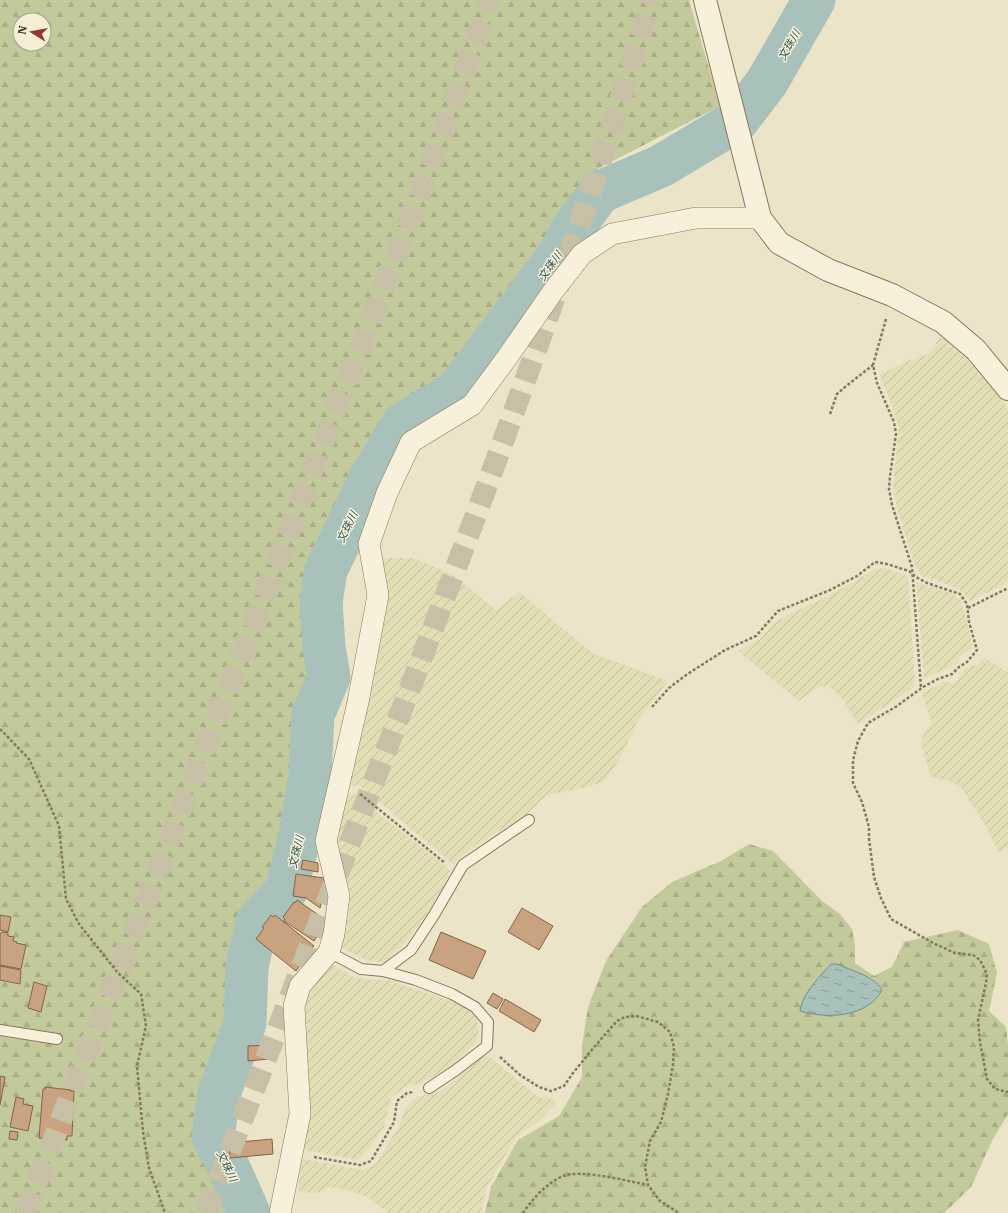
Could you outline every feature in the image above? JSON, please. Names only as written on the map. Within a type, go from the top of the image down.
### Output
[{"type":"street","points":[[704,0],[760,218],[779,243],[828,270],[892,294],[943,322],[976,350],[1008,389]]},
{"type":"street","points":[[280,1213],[300,1114],[294,1006],[300,986],[329,952],[334,934],[340,896],[326,841],[358,702],[378,595],[369,544],[387,493],[411,442],[472,405],[554,290],[582,254],[612,234],[696,218],[760,218]]},
{"type":"lane","points":[[383,971],[411,950],[434,915],[463,865],[529,820]]},
{"type":"lane","points":[[329,952],[361,970],[383,971],[416,980],[452,994],[476,1007],[488,1022],[487,1046],[456,1070],[429,1088]]},
{"type":"lane","points":[[0,1030],[57,1039]]},
{"type":"path","points":[[892,294],[873,365],[877,383],[894,422],[896,434],[889,489],[892,505],[912,566],[921,688]]},
{"type":"path","points":[[830,414],[837,394],[873,365]]},
{"type":"path","points":[[652,707],[669,688],[686,675],[725,650],[756,636],[778,611],[830,590],[857,576],[875,562],[909,571],[927,583],[960,594],[967,604],[969,622],[977,650],[967,662],[952,674],[938,678],[921,688],[897,706],[868,723],[858,741],[853,760],[853,783],[862,802],[869,827],[874,877],[881,898],[891,919],[916,935],[939,946],[956,953],[973,955],[980,960],[987,974],[978,1020],[980,1042],[987,1079],[995,1089],[1008,1092]]},
{"type":"path","points":[[968,608],[1008,588]]},
{"type":"path","points":[[0,729],[29,759],[59,826],[66,899],[78,924],[118,973],[141,994],[146,1026],[137,1066],[143,1132],[149,1168],[164,1213]]},
{"type":"path","points":[[338,790],[356,790],[458,873]]},
{"type":"path","points":[[487,1046],[520,1076],[539,1087],[551,1091],[564,1086],[595,1046],[617,1021],[625,1017],[636,1016],[658,1022],[670,1032],[674,1047],[673,1065],[661,1122],[650,1141],[645,1167],[648,1185],[660,1201],[679,1213]]},
{"type":"path","points":[[292,1154],[360,1165],[371,1161],[394,1122],[397,1101],[407,1093],[429,1088]]},
{"type":"path","points":[[523,1213],[529,1203],[547,1186],[564,1176],[581,1174],[614,1178],[648,1185]]},
{"type":"shaded area","points":[[939,338],[944,338],[982,373],[1008,408],[1008,582],[970,601],[959,589],[921,576],[915,566],[897,509],[893,485],[899,429],[894,411],[880,375],[908,361],[931,353]]},
{"type":"shaded area","points":[[381,558],[414,558],[453,575],[496,610],[520,592],[594,654],[668,681],[638,720],[619,760],[603,782],[583,788],[547,795],[525,816],[474,846],[453,864],[359,785],[345,786],[377,653],[388,598]]},
{"type":"shaded area","points":[[884,568],[908,576],[915,684],[911,689],[858,724],[842,699],[829,685],[816,688],[799,701],[738,651],[760,639],[773,624],[782,618],[826,597],[875,570]]},
{"type":"shaded area","points":[[916,582],[951,593],[961,600],[972,643],[972,648],[960,656],[958,662],[952,667],[924,678]]},
{"type":"shaded area","points":[[984,657],[1008,673],[1008,847],[999,852],[985,825],[962,789],[950,781],[931,777],[922,746],[922,734],[932,724],[922,693],[943,682],[954,683],[967,667],[978,665]]},
{"type":"shaded area","points":[[354,794],[450,870],[444,886],[422,921],[386,963],[366,960],[342,948],[349,913],[350,892],[342,871],[335,834],[342,797]]},
{"type":"shaded area","points":[[330,963],[353,977],[372,980],[389,980],[462,1005],[477,1018],[479,1034],[473,1046],[450,1068],[421,1083],[405,1087],[391,1098],[384,1127],[359,1160],[304,1150],[303,1004]]},
{"type":"shaded area","points":[[483,1056],[490,1057],[538,1097],[554,1099],[556,1103],[539,1121],[516,1137],[487,1187],[481,1213],[388,1213],[369,1198],[351,1191],[330,1187],[316,1193],[299,1192],[298,1186],[302,1159],[364,1170],[376,1164],[399,1126],[407,1105],[417,1097],[441,1091]]},
{"type":"green space","points":[[0,0],[689,0],[720,106],[599,168],[505,307],[445,383],[393,419],[348,512],[318,564],[311,603],[323,676],[306,709],[300,811],[292,854],[280,889],[258,911],[253,928],[239,1026],[215,1096],[210,1137],[245,1213],[0,1213]]},
{"type":"green space","points":[[749,844],[773,851],[822,901],[840,914],[852,929],[855,945],[855,963],[874,976],[892,967],[904,942],[958,930],[989,944],[997,973],[989,1011],[1006,1027],[1008,1045],[1008,1114],[992,1141],[971,1187],[944,1213],[485,1213],[491,1187],[518,1140],[559,1116],[582,1077],[582,1045],[588,1007],[606,961],[642,907],[672,882],[721,861]]},
{"type":"water","points":[[831,964],[837,964],[869,978],[879,985],[882,990],[867,1006],[846,1014],[822,1015],[800,1011],[804,998]]},
{"type":"building","points":[[303,860],[318,863],[318,872],[301,869]]},
{"type":"building","points":[[296,874],[324,878],[324,885],[326,885],[320,908],[306,898],[293,896]]},
{"type":"building","points":[[297,900],[327,921],[314,941],[284,921],[285,919],[283,917]]},
{"type":"building","points":[[522,908],[553,926],[539,950],[508,932]]},
{"type":"building","points":[[0,915],[11,917],[8,932],[0,930]]},
{"type":"building","points":[[271,915],[273,917],[275,915],[314,946],[312,948],[314,950],[309,958],[307,956],[296,971],[256,939],[264,928],[262,927]]},
{"type":"building","points":[[2,932],[8,933],[8,936],[14,937],[13,941],[17,942],[16,943],[26,945],[21,969],[0,965],[0,934]]},
{"type":"building","points":[[441,932],[486,951],[473,979],[429,960]]},
{"type":"building","points":[[0,966],[21,970],[20,984],[0,980]]},
{"type":"building","points":[[34,982],[47,986],[41,1012],[28,1008]]},
{"type":"building","points":[[493,993],[503,999],[497,1009],[487,1003]]},
{"type":"building","points":[[505,999],[541,1020],[534,1032],[499,1011]]},
{"type":"building","points":[[268,1045],[269,1059],[248,1061],[248,1046]]},
{"type":"building","points":[[0,1076],[5,1077],[0,1105]]},
{"type":"building","points":[[45,1087],[74,1091],[72,1136],[67,1136],[67,1140],[39,1138],[43,1089],[45,1089]]},
{"type":"building","points":[[16,1097],[24,1099],[23,1104],[33,1106],[28,1131],[10,1127]]},
{"type":"building","points":[[10,1131],[18,1132],[17,1140],[9,1139]]},
{"type":"building","points":[[272,1139],[273,1154],[230,1158],[229,1143]]},
{"type":"waterway","name":"文珠川","points":[[249,1213],[223,1155],[213,1137],[219,1094],[245,1023],[247,967],[257,922],[286,891],[300,836],[310,775],[313,715],[329,677],[324,647],[321,602],[326,570],[373,473],[403,424],[456,392],[558,256],[574,227],[600,192],[661,166],[738,120],[767,82],[814,0]]},
{"type":"tunnel","points":[[25,1213],[432,161],[490,0]]},
{"type":"tunnel","points":[[206,1213],[392,735],[496,461],[593,186],[651,0]]}]
